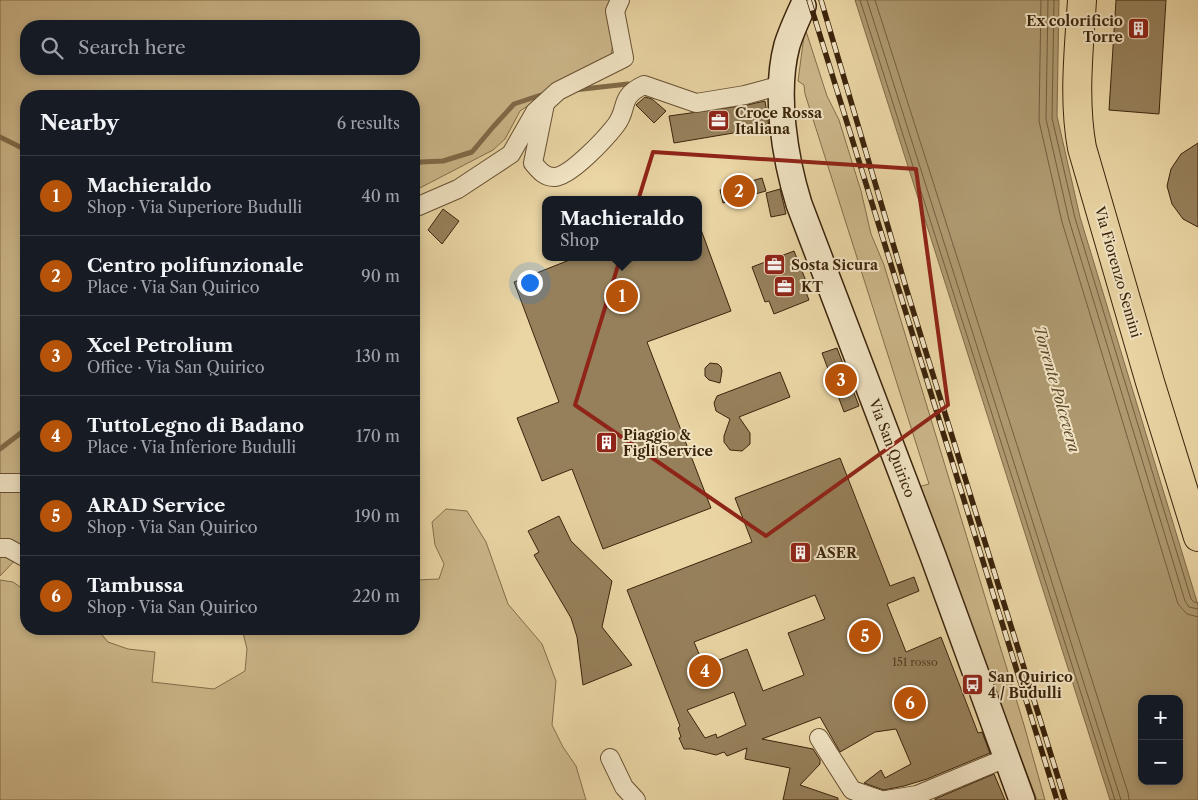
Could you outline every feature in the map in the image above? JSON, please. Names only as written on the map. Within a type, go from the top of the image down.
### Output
[{"type":"main road","name":"Via Fiorenzo Semini","points":[[1082,0],[1076,100],[1082,148],[1150,382],[1198,537]]},
{"type":"main road","name":"Via San Quirico","points":[[803,6],[787,46],[782,84],[787,154],[791,178],[799,204],[930,547],[1022,800]]},
{"type":"street","points":[[420,205],[458,189],[511,154],[535,112],[546,104],[558,91],[624,58],[615,11],[620,0]]},
{"type":"street","points":[[546,104],[533,163],[540,172],[556,178],[565,175],[594,150],[618,123],[626,99],[634,90],[644,86],[696,103],[744,95],[782,84]]},
{"type":"street","points":[[0,483],[20,483]]},
{"type":"street","points":[[0,548],[8,548],[20,555]]},
{"type":"street","points":[[818,738],[852,790],[881,800]]},
{"type":"street","points":[[610,758],[624,787],[636,800]]},
{"type":"street","points":[[886,800],[917,795],[1006,758]]},
{"type":"highlighted area","points":[[653,152],[916,169],[948,405],[766,536],[575,405]]},
{"type":"shaded area","points":[[0,0],[611,0],[613,44],[610,60],[562,83],[520,111],[505,139],[493,150],[420,188],[420,90],[20,90],[20,555],[0,576]]},
{"type":"shaded area","points":[[805,28],[827,96],[839,120],[861,191],[871,234],[884,265],[1024,725],[1045,800],[1037,800],[918,487],[929,484],[805,94],[804,85],[798,81]]},
{"type":"shaded area","points":[[446,509],[467,511],[486,542],[508,604],[542,644],[556,681],[552,725],[563,747],[576,766],[586,800],[0,800],[0,580],[13,582],[20,587],[20,635],[102,635],[108,642],[128,649],[155,652],[152,682],[214,689],[245,671],[247,649],[244,635],[420,635],[420,580],[439,579],[444,564],[435,545],[432,522]]},
{"type":"water","name":"Torrente Polcevera","points":[[855,0],[1059,0],[1057,116],[1080,217],[1198,605],[1198,800],[1110,800]]},
{"type":"building","name":"Ex colorificio Torre","points":[[1116,0],[1166,0],[1159,114],[1109,110]]},
{"type":"building","points":[[645,97],[652,99],[666,111],[654,123],[636,105]]},
{"type":"building","name":"Croce Rossa Italiana","points":[[765,101],[769,127],[674,143],[669,116]]},
{"type":"building","points":[[1198,143],[1198,227],[1183,219],[1172,204],[1167,186],[1171,169],[1181,154]]},
{"type":"building","points":[[762,178],[766,191],[723,203],[720,190]]},
{"type":"building","points":[[780,189],[786,214],[771,217],[766,193]]},
{"type":"building","points":[[443,209],[459,221],[442,244],[428,230]]},
{"type":"building","points":[[702,232],[731,311],[647,342],[711,508],[603,549],[572,469],[542,481],[517,418],[559,402],[514,282],[567,261],[702,261]]},
{"type":"building","points":[[794,251],[808,286],[804,287],[809,300],[774,314],[769,301],[765,302],[752,267]]},
{"type":"building","points":[[837,348],[859,406],[844,412],[822,353]]},
{"type":"building","points":[[710,363],[718,364],[721,367],[720,383],[709,380],[705,376],[705,368]]},
{"type":"building","points":[[780,372],[790,397],[739,417],[750,433],[750,444],[742,451],[730,450],[724,442],[724,436],[730,419],[716,411],[714,403],[717,396]]},
{"type":"building","points":[[840,458],[890,586],[914,577],[919,591],[887,604],[906,652],[941,637],[978,733],[982,732],[990,753],[927,779],[884,790],[864,783],[881,770],[885,778],[911,764],[896,729],[875,732],[840,752],[820,717],[762,739],[813,749],[820,760],[820,764],[800,785],[838,798],[838,800],[783,800],[790,768],[745,759],[747,748],[727,756],[724,752],[716,755],[684,749],[679,738],[681,737],[678,728],[680,726],[627,590],[752,542],[735,498]],"holes":[[[815,595],[825,619],[788,633],[804,675],[763,691],[747,649],[704,666],[694,642]],[[734,692],[746,725],[717,738],[716,734],[705,738],[687,710]]]},
{"type":"building","points":[[559,516],[571,541],[612,581],[602,627],[632,665],[583,685],[577,637],[571,618],[534,555],[539,552],[528,531]]},
{"type":"building","points":[[994,774],[1005,800],[935,800],[935,799]]},
{"type":"waterway","points":[[574,90],[628,84]]},
{"type":"waterway","points":[[420,162],[443,161],[472,152],[514,104],[541,95]]},
{"type":"waterway","points":[[0,137],[20,147]]},
{"type":"waterway","points":[[0,449],[20,434]]},
{"type":"railway","points":[[809,0],[1057,800]]},
{"type":"railway","points":[[821,0],[907,291],[1065,800]]},
{"type":"place","name":"Ex colorificio Torre","points":[[1139,29]]},
{"type":"place","name":"Croce Rossa Italiana","points":[[719,121]]},
{"type":"place","name":"Centro polifunzionale","points":[[739,191]]},
{"type":"place","name":"Sosta Sicura","points":[[775,265]]},
{"type":"place","name":"KT","points":[[785,287]]},
{"type":"place","name":"Machieraldo","points":[[622,296]]},
{"type":"place","name":"Xcel Petrolium","points":[[841,380]]},
{"type":"place","name":"Piaggio & Figli Service","points":[[607,443]]},
{"type":"place","name":"ASER","points":[[800,553]]},
{"type":"place","name":"ARAD Service","points":[[865,636]]},
{"type":"place","name":"TuttoLegno di Badano","points":[[705,671]]},
{"type":"place","name":"San Quirico 4 / Budulli","points":[[972,685]]},
{"type":"place","name":"Tambussa","points":[[910,703]]}]
